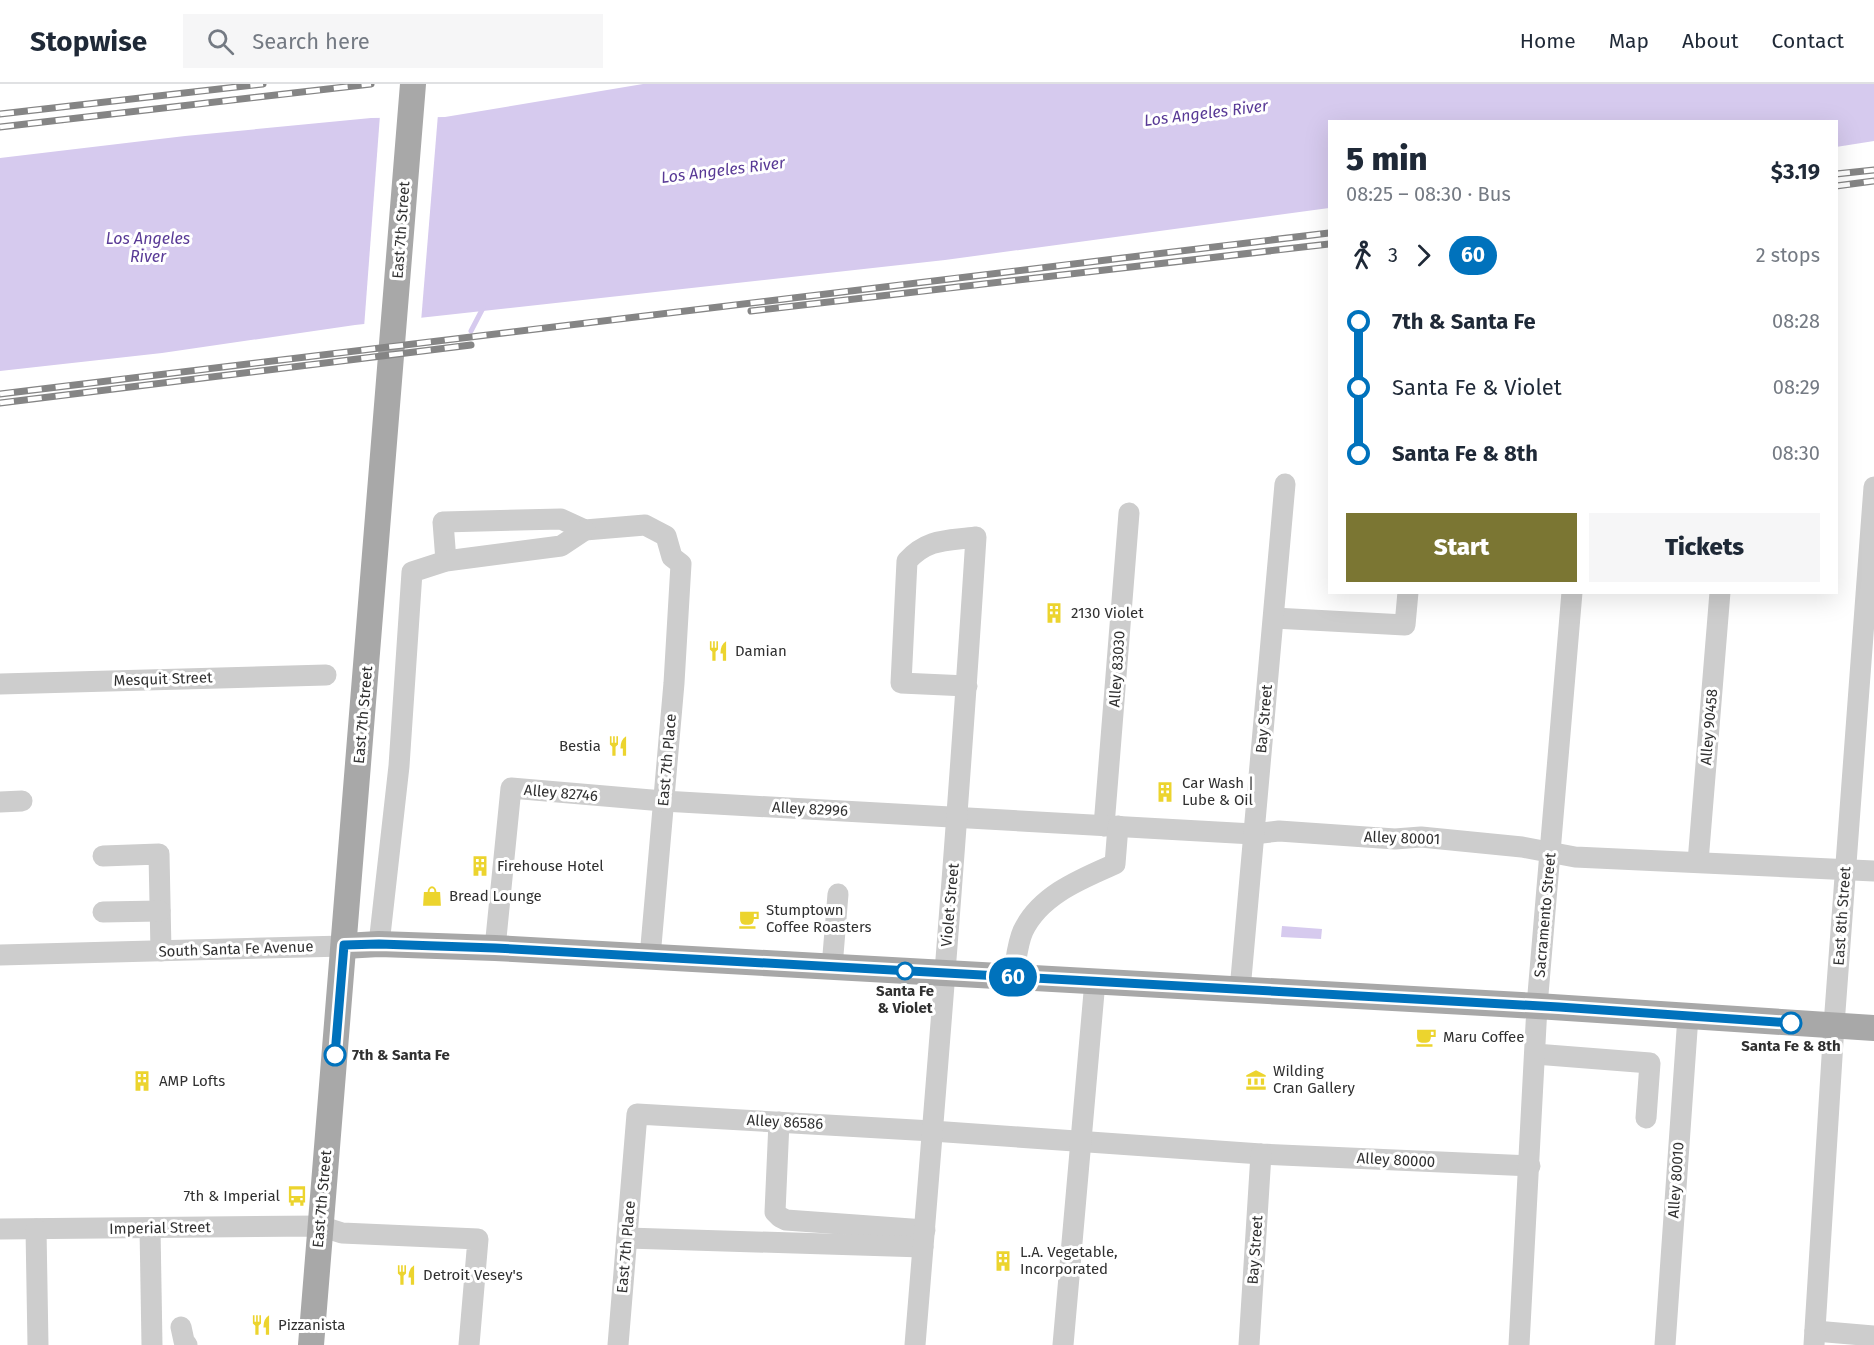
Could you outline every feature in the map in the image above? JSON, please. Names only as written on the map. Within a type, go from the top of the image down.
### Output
[{"type":"main road","name":"East 7th Street","points":[[311,1345],[412,84]]},
{"type":"main road","name":"South Santa Fe Avenue","points":[[344,945],[495,948],[1537,1006],[1874,1028]]},
{"type":"street","name":"Bay Street","points":[[1240,990],[1285,484]]},
{"type":"street","name":"East 8th Street","points":[[1814,1338],[1834,1025],[1872,553],[1874,487]]},
{"type":"street","name":"Alley 83030","points":[[1013,977],[1022,932],[1038,909],[1057,893],[1115,864],[1111,826],[1129,513]]},
{"type":"street","points":[[446,561],[444,522],[561,519],[585,530]]},
{"type":"street","name":"East 7th Place","points":[[585,530],[645,525],[666,536],[672,557],[681,564],[674,683],[650,957]]},
{"type":"street","points":[[379,944],[399,766],[412,572],[446,561],[561,546],[585,530]]},
{"type":"street","name":"Violet Street","points":[[915,1345],[967,686],[976,537],[928,544],[917,550],[907,561],[901,683],[967,686]]},
{"type":"street","points":[[1274,618],[1405,625],[1408,594]]},
{"type":"street","name":"Sacramento Street","points":[[1519,1345],[1537,1006],[1572,594]]},
{"type":"street","name":"Alley 90458","points":[[1698,862],[1720,594]]},
{"type":"street","name":"Mesquit Street","points":[[0,684],[326,675]]},
{"type":"street","name":"Alley 82746","points":[[495,948],[511,788],[663,801]]},
{"type":"street","points":[[0,802],[22,801]]},
{"type":"street","name":"Alley 82996","points":[[663,801],[1111,826]]},
{"type":"street","name":"Alley 80001","points":[[1111,826],[1253,834],[1279,831],[1395,839],[1421,837],[1522,847],[1575,858],[1874,871]]},
{"type":"street","points":[[103,856],[159,854],[161,951]]},
{"type":"street","points":[[832,967],[838,894]]},
{"type":"street","points":[[103,912],[160,911]]},
{"type":"street","name":"South Santa Fe Avenue","points":[[0,955],[344,945]]},
{"type":"street","points":[[1063,1345],[1095,981]]},
{"type":"street","name":"Alley 80010","points":[[1665,1345],[1688,1016]]},
{"type":"street","points":[[1535,1054],[1650,1063],[1646,1118]]},
{"type":"street","name":"East 7th Place","points":[[618,1345],[637,1114]]},
{"type":"street","name":"Alley 86586","points":[[637,1114],[1081,1142]]},
{"type":"street","points":[[779,1122],[775,1212],[786,1220],[924,1239]]},
{"type":"street","name":"Alley 80000","points":[[1081,1142],[1261,1154],[1530,1166]]},
{"type":"street","name":"Bay Street","points":[[1249,1345],[1261,1154]]},
{"type":"street","name":"Imperial Street","points":[[0,1229],[320,1226],[342,1233],[478,1239],[469,1345]]},
{"type":"street","points":[[150,1228],[152,1345]]},
{"type":"street","points":[[36,1229],[38,1345]]},
{"type":"street","points":[[627,1238],[888,1248],[924,1239]]},
{"type":"street","points":[[1814,1338],[1874,1336]]},
{"type":"water","name":"Los Angeles River","points":[[643,84],[1874,84],[1874,141],[1838,147],[1838,120],[1328,120],[1328,208],[945,260],[355,325],[162,353],[0,371],[0,158],[185,136],[371,118],[445,117]]},
{"type":"water","points":[[1282,926],[1322,929],[1321,939],[1281,937]]},
{"type":"pier","points":[[438,114],[421,322],[364,328],[380,115]]},
{"type":"waterway","points":[[471,331],[483,308]]},
{"type":"railway","points":[[0,114],[263,84]]},
{"type":"railway","points":[[0,127],[371,84]]},
{"type":"railway","points":[[1838,174],[1874,170]]},
{"type":"railway","points":[[1838,186],[1874,181]]},
{"type":"railway","points":[[0,394],[1328,233]]},
{"type":"railway","points":[[751,311],[1328,244]]},
{"type":"railway","points":[[0,403],[471,345]]},
{"type":"bus line","name":"60","points":[[335,1055],[344,945],[379,944],[495,948],[1095,981],[1559,1007],[1791,1023]]},
{"type":"place","name":"2130 Violet","points":[[1054,613]]},
{"type":"place","name":"Damian","points":[[718,651]]},
{"type":"place","name":"Bestia","points":[[618,746]]},
{"type":"place","name":"Car Wash | Lube & Oil","points":[[1165,792]]},
{"type":"place","name":"Firehouse Hotel","points":[[480,866]]},
{"type":"place","name":"Bread Lounge","points":[[432,896]]},
{"type":"place","name":"Stumptown Coffee Roasters","points":[[749,919]]},
{"type":"place","name":"Santa Fe & Violet","points":[[905,971]]},
{"type":"place","name":"Santa Fe & 8th","points":[[1791,1023]]},
{"type":"place","name":"Maru Coffee","points":[[1426,1037]]},
{"type":"place","name":"7th & Santa Fe","points":[[335,1055]]},
{"type":"place","name":"Wilding Cran Gallery","points":[[1256,1080]]},
{"type":"place","name":"AMP Lofts","points":[[142,1081]]},
{"type":"place","name":"7th & Imperial","points":[[297,1196]]},
{"type":"place","name":"L.A. Vegetable, Incorporated","points":[[1003,1261]]},
{"type":"place","name":"Detroit Vesey's","points":[[406,1275]]},
{"type":"place","name":"Pizzanista","points":[[261,1325]]}]
